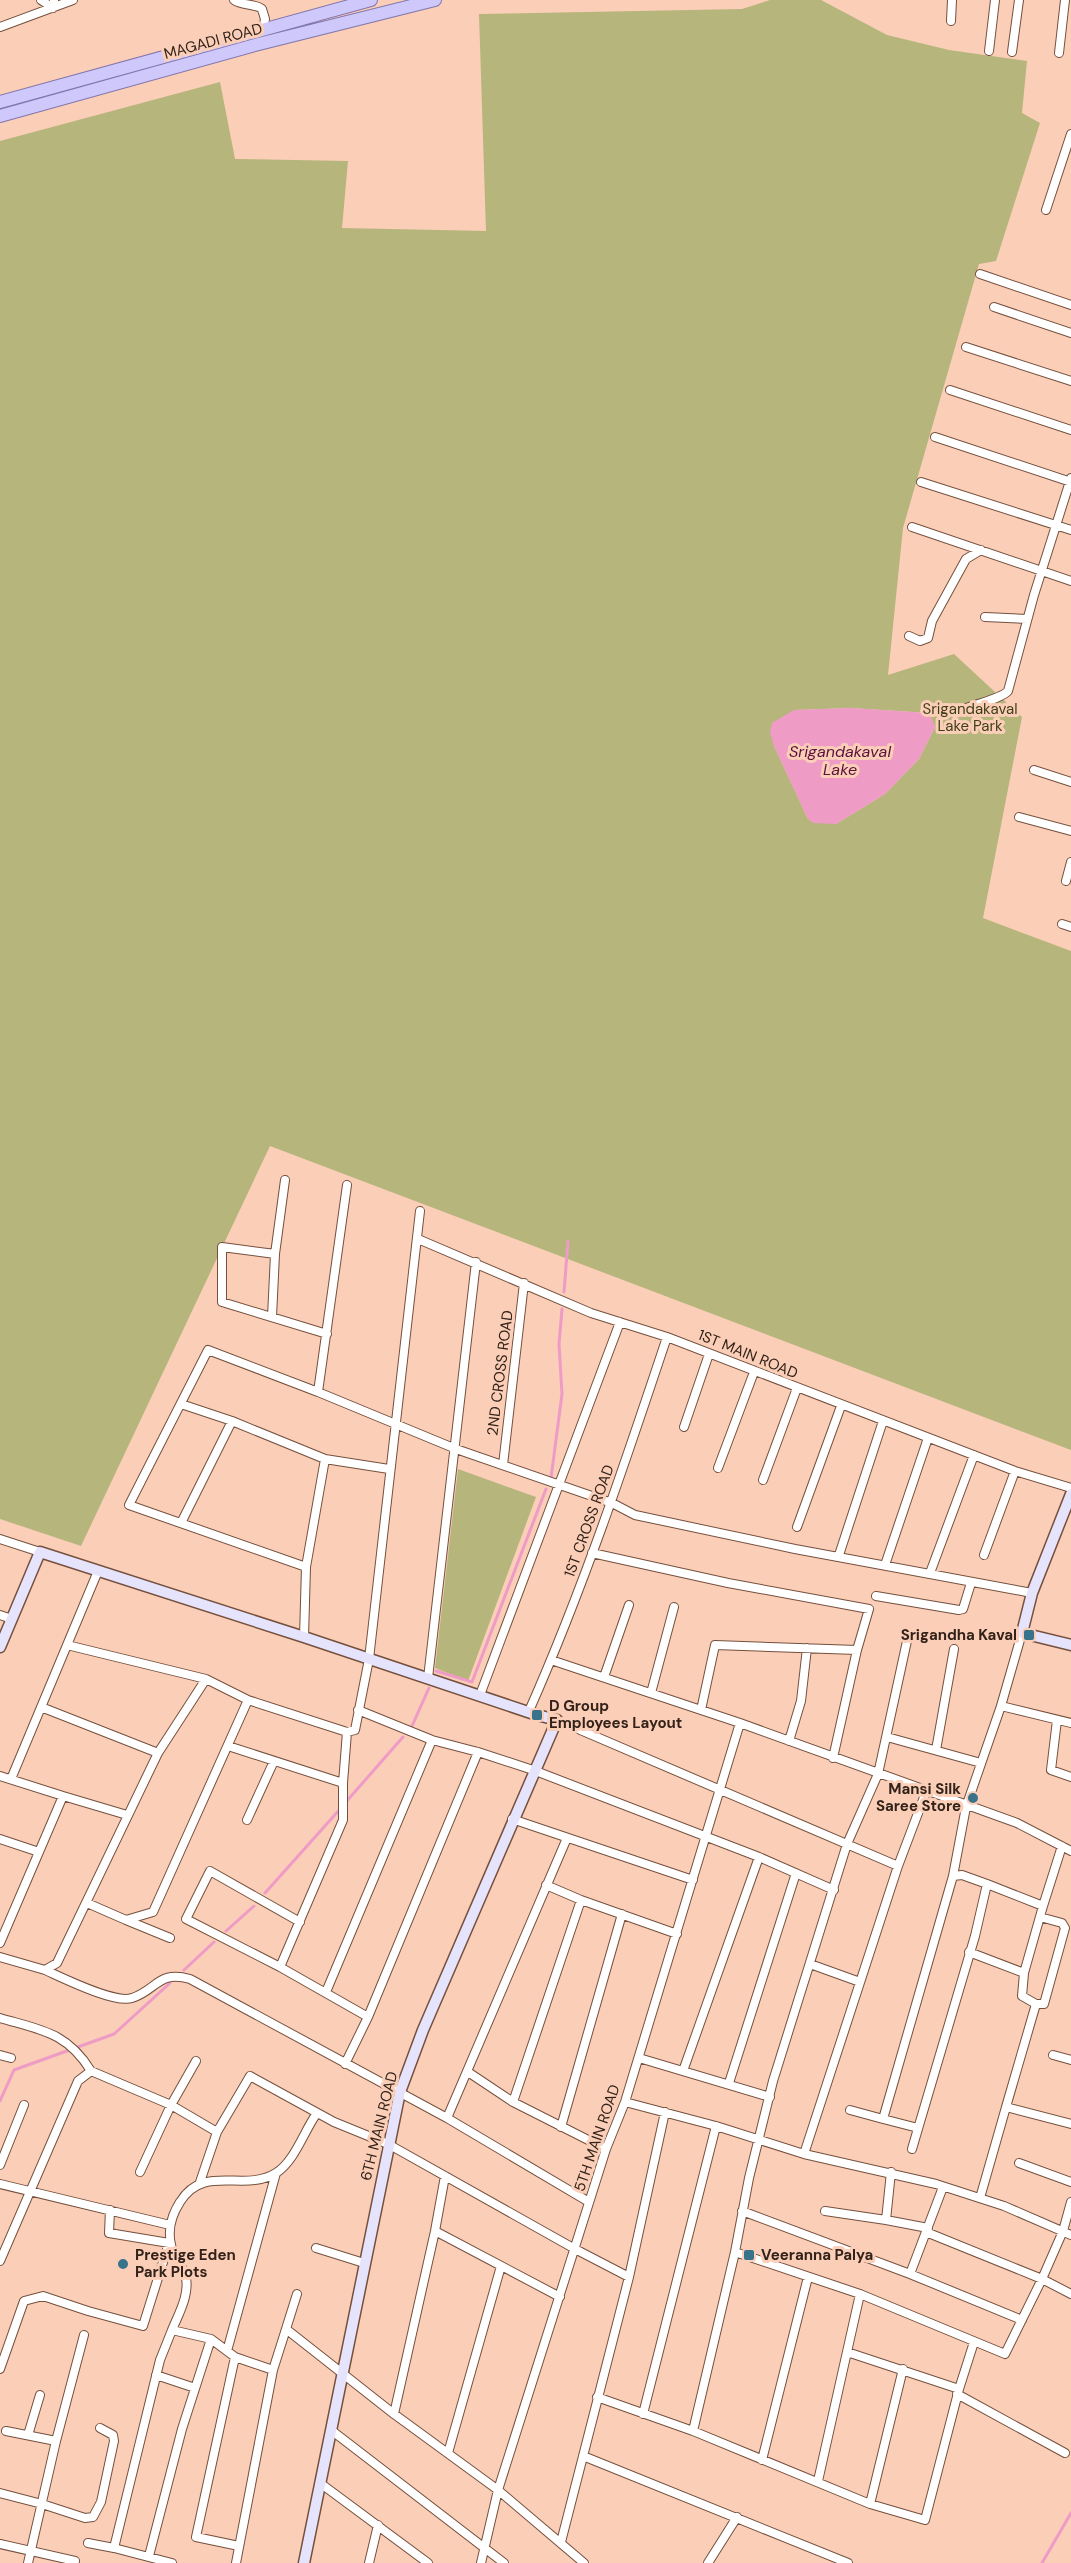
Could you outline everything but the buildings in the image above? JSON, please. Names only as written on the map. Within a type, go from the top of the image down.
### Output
[{"type":"main road","name":"MAGADI ROAD","points":[[0,102],[371,0]]},
{"type":"main road","name":"MAGADI ROAD","points":[[0,116],[238,50],[435,0]]},
{"type":"street","points":[[41,0],[53,4]]},
{"type":"street","points":[[0,27],[53,4],[73,0]]},
{"type":"street","points":[[234,0],[241,4],[257,5],[262,9],[265,19],[263,29]]},
{"type":"street","points":[[951,21],[952,0]]},
{"type":"street","points":[[989,51],[995,0]]},
{"type":"street","points":[[1012,52],[1019,0]]},
{"type":"street","points":[[1059,53],[1065,0]]},
{"type":"street","points":[[1046,210],[1071,134]]},
{"type":"street","points":[[980,274],[1071,305]]},
{"type":"street","points":[[994,307],[1071,333]]},
{"type":"street","points":[[966,347],[1071,381]]},
{"type":"street","points":[[950,390],[1071,430]]},
{"type":"street","points":[[935,437],[1071,481],[1027,618],[1008,691],[1004,696],[978,702],[962,710]]},
{"type":"street","points":[[921,482],[1071,530]]},
{"type":"street","points":[[912,527],[1071,581]]},
{"type":"street","points":[[909,636],[920,641],[928,638],[932,621],[966,559],[981,550]]},
{"type":"street","points":[[985,617],[1027,618]]},
{"type":"street","points":[[1034,770],[1071,782]]},
{"type":"street","points":[[1019,817],[1071,831]]},
{"type":"street","points":[[1066,881],[1071,862]]},
{"type":"street","points":[[1062,924],[1071,927]]},
{"type":"street","points":[[272,1317],[276,1254],[285,1180]]},
{"type":"street","points":[[318,1392],[346,1185]]},
{"type":"street","points":[[67,1645],[206,1678],[249,1700],[347,1732],[355,1730],[369,1659],[420,1211]]},
{"type":"street","name":"1ST MAIN ROAD","points":[[418,1239],[477,1262],[591,1313],[667,1337],[841,1406],[1015,1471],[1071,1488]]},
{"type":"street","points":[[276,1254],[222,1247],[222,1302],[327,1334]]},
{"type":"street","points":[[428,1678],[477,1262]]},
{"type":"street","name":"2ND CROSS ROAD","points":[[503,1465],[524,1283]]},
{"type":"street","points":[[480,1695],[561,1485],[620,1322]]},
{"type":"street","name":"1ST CROSS ROAD","points":[[529,1711],[612,1503],[667,1337]]},
{"type":"street","points":[[306,1567],[129,1505],[208,1350],[456,1449],[612,1503],[635,1515],[703,1531],[1032,1593]]},
{"type":"street","points":[[684,1427],[709,1354]]},
{"type":"street","points":[[718,1468],[754,1372]]},
{"type":"street","points":[[763,1480],[797,1388]]},
{"type":"street","points":[[181,1404],[232,1421],[325,1459],[389,1469]]},
{"type":"street","points":[[797,1527],[841,1406]]},
{"type":"street","points":[[181,1523],[232,1421]]},
{"type":"street","points":[[839,1556],[882,1421]]},
{"type":"street","points":[[885,1565],[928,1438]]},
{"type":"street","points":[[930,1573],[974,1455]]},
{"type":"street","points":[[304,1636],[306,1567],[325,1459]]},
{"type":"street","points":[[984,1555],[1015,1471]]},
{"type":"street","points":[[882,2119],[953,1876],[966,1807],[1001,1706],[1032,1593],[1071,1494]]},
{"type":"street","points":[[0,1539],[557,1720],[898,1866]]},
{"type":"street","points":[[0,1647],[40,1552]]},
{"type":"street","points":[[592,1552],[739,1586],[869,1609],[857,1650],[834,1758]]},
{"type":"street","points":[[11,1779],[98,1571]]},
{"type":"street","points":[[876,1596],[959,1610],[963,1609],[966,1604],[971,1583]]},
{"type":"street","points":[[604,1677],[629,1605]]},
{"type":"street","points":[[651,1693],[674,1607]]},
{"type":"street","points":[[0,1615],[12,1619]]},
{"type":"street","points":[[1022,1633],[1071,1645]]},
{"type":"street","points":[[693,2431],[735,2252],[758,2140],[847,1844],[878,1774],[907,1641]]},
{"type":"street","points":[[701,1710],[715,1645],[857,1650]]},
{"type":"street","points":[[789,1741],[801,1701],[807,1648]]},
{"type":"street","points":[[936,1750],[954,1649]]},
{"type":"street","points":[[551,1660],[740,1723],[966,1807],[1017,1823],[1071,1851]]},
{"type":"street","points":[[45,1971],[57,1963],[158,1753],[206,1678]]},
{"type":"street","points":[[126,1920],[153,1912],[249,1700]]},
{"type":"street","points":[[1001,1706],[1071,1723]]},
{"type":"street","points":[[41,1707],[158,1753]]},
{"type":"street","points":[[358,1710],[432,1740],[533,1770],[759,1857],[834,1890]]},
{"type":"street","name":"6TH MAIN ROAD","points":[[304,2563],[400,2092],[423,2030],[512,1819],[557,1720]]},
{"type":"street","points":[[1057,1720],[1051,1770],[1071,1777]]},
{"type":"street","name":"5TH MAIN ROAD","points":[[482,2563],[498,2490],[606,2149],[625,2102],[639,2058],[740,1723]]},
{"type":"street","points":[[280,1967],[343,1820],[347,1732]]},
{"type":"street","points":[[887,1737],[981,1763]]},
{"type":"street","points":[[326,1992],[432,1740]]},
{"type":"street","points":[[228,1746],[343,1783]]},
{"type":"street","points":[[345,2064],[368,2017],[478,1752]]},
{"type":"street","points":[[247,1820],[274,1761]]},
{"type":"street","points":[[0,1776],[127,1815]]},
{"type":"street","points":[[804,2154],[898,1866],[926,1792]]},
{"type":"street","points":[[0,1943],[63,1796]]},
{"type":"street","points":[[512,1819],[693,1880]]},
{"type":"street","points":[[447,2118],[567,1838]]},
{"type":"street","points":[[0,1839],[39,1852]]},
{"type":"street","points":[[1040,1917],[1062,1923],[1065,1928],[1044,2004],[1036,2004],[1022,1996],[1024,1973],[1043,1906],[1062,1846]]},
{"type":"street","points":[[683,2071],[759,1857]]},
{"type":"street","points":[[300,1922],[210,1871],[186,1919],[280,1967],[368,2017]]},
{"type":"street","points":[[729,2083],[796,1873]]},
{"type":"street","points":[[953,1876],[962,1875],[1043,1906]]},
{"type":"street","points":[[912,2149],[987,1884]]},
{"type":"street","points":[[546,1886],[677,1934]]},
{"type":"street","points":[[513,2102],[581,1900]]},
{"type":"street","points":[[87,1903],[170,1938]]},
{"type":"street","points":[[561,2127],[622,1914]]},
{"type":"street","points":[[969,1952],[1024,1973]]},
{"type":"street","points":[[0,1957],[45,1971],[118,1999],[131,1999],[160,1979],[172,1975],[190,1979],[447,2118],[589,2202]]},
{"type":"street","points":[[810,1964],[860,1982]]},
{"type":"street","points":[[980,2198],[1036,2004]]},
{"type":"street","points":[[0,2018],[58,2035],[83,2058],[91,2071],[171,2105],[217,2132]]},
{"type":"street","points":[[0,2055],[11,2058]]},
{"type":"street","points":[[1053,2055],[1071,2061]]},
{"type":"street","points":[[639,2058],[770,2097]]},
{"type":"street","points":[[140,2172],[171,2105],[196,2061]]},
{"type":"street","points":[[0,2261],[78,2081],[91,2071]]},
{"type":"street","points":[[468,2072],[513,2102],[606,2149]]},
{"type":"street","points":[[200,2182],[217,2132],[250,2076],[317,2113],[388,2144],[629,2277]]},
{"type":"street","points":[[625,2102],[716,2126],[804,2154],[891,2172],[980,2198],[1071,2235]]},
{"type":"street","points":[[0,2165],[24,2105]]},
{"type":"street","points":[[1006,2107],[1071,2124]]},
{"type":"street","points":[[850,2110],[918,2128]]},
{"type":"street","points":[[561,2542],[629,2277],[665,2112]]},
{"type":"street","points":[[227,2351],[276,2173],[290,2158],[317,2113]]},
{"type":"street","points":[[643,2414],[716,2126]]},
{"type":"street","points":[[1019,2163],[1071,2182]]},
{"type":"street","points":[[886,2220],[891,2172]]},
{"type":"street","points":[[0,2369],[24,2301],[44,2296],[143,2326],[169,2243],[170,2225],[179,2202],[189,2190],[200,2182],[255,2179],[276,2173]]},
{"type":"street","points":[[394,2414],[445,2176]]},
{"type":"street","points":[[0,2184],[170,2225]]},
{"type":"street","points":[[910,2274],[943,2187]]},
{"type":"street","points":[[735,2252],[860,2294],[1005,2354],[1063,2231],[1071,2202]]},
{"type":"street","points":[[110,2210],[109,2233],[169,2243]]},
{"type":"street","points":[[742,2211],[910,2274],[1022,2320]]},
{"type":"street","points":[[825,2211],[886,2220],[927,2230],[1042,2279],[1071,2294]]},
{"type":"street","points":[[435,2231],[560,2297]]},
{"type":"street","points":[[114,2548],[156,2375],[186,2291],[185,2273],[169,2243]]},
{"type":"street","points":[[316,2248],[364,2263]]},
{"type":"street","points":[[448,2453],[501,2266]]},
{"type":"street","points":[[762,2460],[808,2277]]},
{"type":"street","points":[[236,2563],[273,2370],[297,2294]]},
{"type":"street","points":[[818,2481],[860,2294]]},
{"type":"street","points":[[286,2329],[394,2414],[498,2490],[584,2563]]},
{"type":"street","points":[[172,2330],[211,2339],[235,2357],[273,2370]]},
{"type":"street","points":[[28,2563],[56,2441],[84,2335]]},
{"type":"street","points":[[149,2556],[195,2388],[211,2339]]},
{"type":"street","points":[[597,2397],[693,2431],[870,2504],[925,2520],[958,2392],[974,2342]]},
{"type":"street","points":[[847,2352],[903,2369],[958,2392],[1065,2453]]},
{"type":"street","points":[[235,2357],[196,2537],[239,2546]]},
{"type":"street","points":[[870,2504],[903,2369]]},
{"type":"street","points":[[156,2375],[195,2388]]},
{"type":"street","points":[[28,2435],[40,2395]]},
{"type":"street","points":[[0,2493],[86,2518],[93,2517],[101,2502],[114,2441],[113,2435],[100,2428]]},
{"type":"street","points":[[331,2430],[504,2563]]},
{"type":"street","points":[[6,2431],[56,2441]]},
{"type":"street","points":[[583,2456],[737,2517],[829,2560],[848,2563]]},
{"type":"street","points":[[320,2483],[428,2563]]},
{"type":"street","points":[[709,2562],[737,2517]]},
{"type":"street","points":[[369,2563],[378,2525]]},
{"type":"street","points":[[88,2543],[172,2563]]},
{"type":"street","points":[[0,2544],[75,2561]]},
{"type":"street","points":[[414,2563],[416,2553]]},
{"type":"green space","name":"Srigandakaval Lake Park","points":[[770,0],[821,0],[887,35],[949,50],[1027,61],[1022,113],[1040,123],[996,261],[979,264],[903,528],[888,675],[954,654],[1022,717],[983,918],[1071,951],[1071,1450],[270,1146],[81,1546],[0,1519],[0,141],[220,82],[235,159],[348,161],[342,228],[486,231],[479,14],[742,9]],"holes":[[[851,708],[929,713],[935,727],[919,759],[885,794],[836,824],[808,819],[774,746],[794,710]]]},
{"type":"green space","points":[[458,1469],[536,1497],[468,1681],[435,1668]]},
{"type":"water","name":"Srigandakaval Lake","points":[[851,708],[929,713],[935,727],[919,759],[885,794],[836,824],[813,823],[808,819],[774,746],[770,733],[772,723],[794,710]]},
{"type":"waterway","points":[[564,1292],[568,1241]]},
{"type":"waterway","points":[[551,1478],[562,1394],[559,1344],[562,1309]]},
{"type":"waterway","points":[[436,1671],[472,1682],[546,1489]]},
{"type":"waterway","points":[[412,1726],[429,1688]]},
{"type":"waterway","points":[[345,1803],[403,1737]]},
{"type":"waterway","points":[[265,1893],[341,1808]]},
{"type":"waterway","points":[[226,1931],[254,1906]]},
{"type":"waterway","points":[[184,1970],[214,1942]]},
{"type":"waterway","points":[[0,2101],[14,2070],[114,2034],[170,1983]]},
{"type":"waterway","points":[[1042,2563],[1071,2513]]},
{"type":"place","name":"Srigandha Kaval","points":[[1029,1635]]},
{"type":"place","name":"D Group Employees Layout","points":[[537,1715]]},
{"type":"place","name":"Mansi Silk Saree Store","points":[[973,1798]]},
{"type":"place","name":"Veeranna Palya","points":[[749,2255]]},
{"type":"place","name":"Prestige Eden Park Plots","points":[[123,2264]]}]
